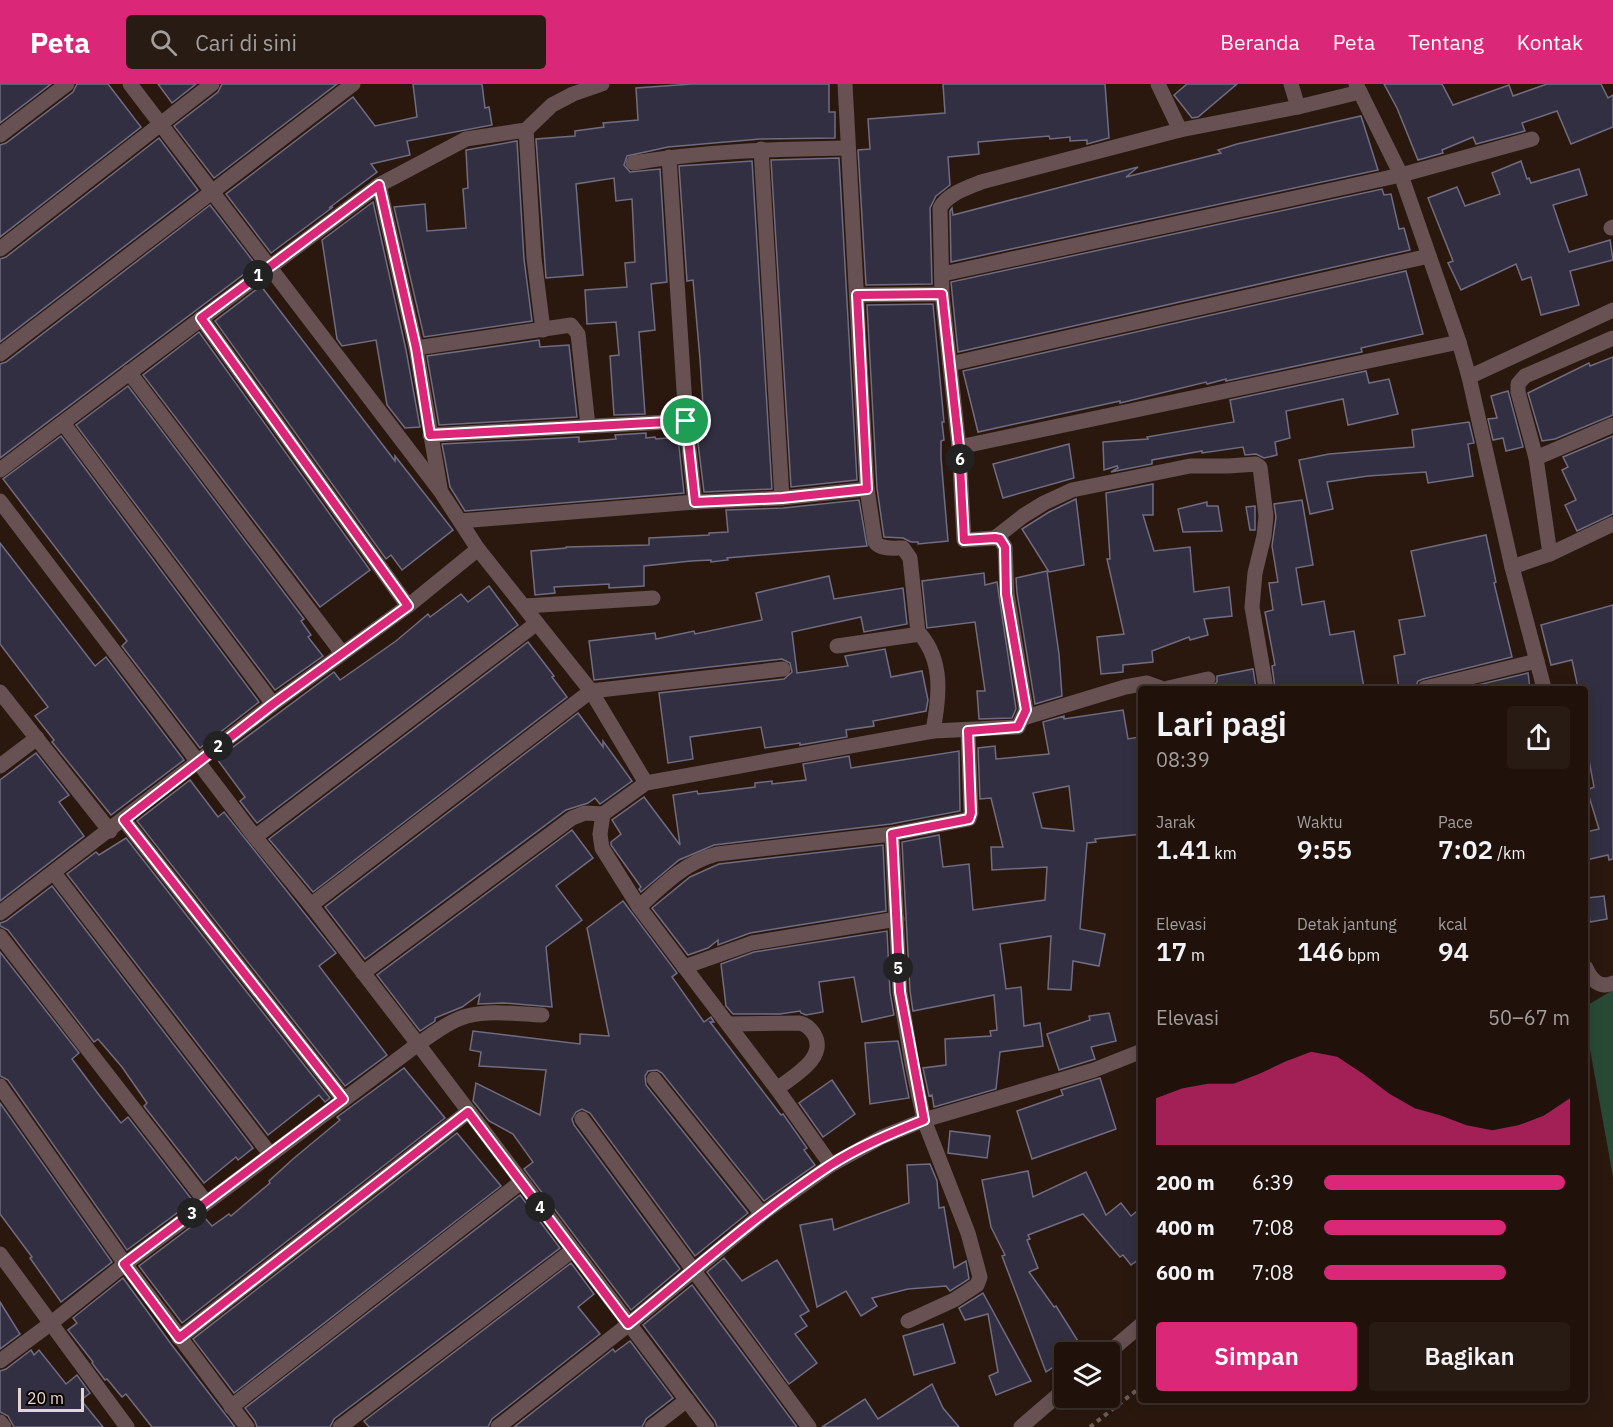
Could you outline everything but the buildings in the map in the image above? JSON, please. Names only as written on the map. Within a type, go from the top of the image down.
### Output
[{"type":"street","points":[[0,135],[67,84]]},
{"type":"street","points":[[130,84],[441,492],[478,549],[591,691],[646,783]]},
{"type":"street","points":[[0,249],[212,84]]},
{"type":"street","points":[[0,354],[353,84]]},
{"type":"street","points":[[0,470],[379,185],[466,139],[526,130],[552,105],[573,94],[602,84]]},
{"type":"street","points":[[845,84],[867,489],[874,542],[878,546],[903,548],[910,558],[918,633],[928,646],[938,674],[939,698],[933,732]]},
{"type":"street","points":[[1158,84],[1180,130]]},
{"type":"street","points":[[1291,84],[1298,107]]},
{"type":"street","points":[[363,973],[572,818],[585,813],[603,814],[646,783],[933,732],[1018,727],[1026,710],[1006,594],[1005,547],[1000,539],[995,538],[964,540],[959,447],[942,294],[940,207],[953,195],[981,183],[1180,130],[1298,107],[1358,88],[1401,175],[1459,342],[1512,567],[1543,686]]},
{"type":"street","points":[[526,130],[534,258],[543,330]]},
{"type":"street","points":[[943,274],[1401,175],[1532,138]]},
{"type":"street","points":[[633,163],[669,157],[761,149],[848,148]]},
{"type":"street","points":[[761,149],[782,498]]},
{"type":"street","points":[[669,157],[686,421],[695,502]]},
{"type":"street","points":[[379,185],[416,348],[441,492]]},
{"type":"street","points":[[950,364],[1429,256]]},
{"type":"street","points":[[857,295],[942,294]]},
{"type":"street","points":[[1469,377],[1613,310]]},
{"type":"street","points":[[201,318],[408,606]]},
{"type":"street","points":[[416,348],[571,325],[577,330],[588,426]]},
{"type":"street","points":[[1550,554],[1536,458],[1518,392],[1518,384],[1525,376],[1613,338]]},
{"type":"street","points":[[959,447],[1459,342]]},
{"type":"street","points":[[129,372],[342,653]]},
{"type":"street","points":[[430,435],[686,421]]},
{"type":"street","points":[[63,423],[273,704]]},
{"type":"street","points":[[1536,458],[1613,425]]},
{"type":"street","points":[[995,538],[1023,516],[1072,490],[1190,466],[1256,464],[1260,467],[1266,516],[1264,536],[1255,573],[1252,607],[1266,686]]},
{"type":"street","points":[[460,521],[695,502],[782,498],[867,489]]},
{"type":"street","points":[[0,501],[255,837],[311,905],[418,1044],[707,1427]]},
{"type":"street","points":[[1512,567],[1550,554],[1613,524]]},
{"type":"street","points":[[0,913],[273,704],[408,606],[478,549]]},
{"type":"street","points":[[525,606],[653,598]]},
{"type":"street","points":[[255,837],[537,623]]},
{"type":"street","points":[[837,646],[918,633]]},
{"type":"street","points":[[1433,686],[1537,661]]},
{"type":"street","points":[[311,905],[591,691],[783,669]]},
{"type":"street","points":[[1178,686],[1208,680]]},
{"type":"street","points":[[1023,718],[1125,687],[1147,683],[1155,686]]},
{"type":"street","points":[[0,692],[110,831]]},
{"type":"street","points":[[639,907],[670,879],[701,858],[717,854],[892,834],[970,818],[968,731]]},
{"type":"street","points":[[0,766],[37,738]]},
{"type":"street","points":[[603,814],[600,834],[602,848],[639,907],[777,1089],[831,1165]]},
{"type":"street","points":[[124,820],[343,1099]]},
{"type":"street","points":[[892,834],[900,992],[924,1120],[968,1233],[980,1277],[977,1285],[954,1300],[908,1321]]},
{"type":"street","points":[[54,873],[270,1154]]},
{"type":"street","points":[[684,967],[752,943],[897,919]]},
{"type":"street","points":[[0,936],[206,1202]]},
{"type":"street","points":[[1588,972],[1594,982],[1601,985],[1613,983]]},
{"type":"street","points":[[0,1361],[206,1202],[448,1024],[467,1016],[500,1013],[542,1015]]},
{"type":"street","points":[[728,1024],[799,1023],[806,1025],[812,1031],[818,1046],[817,1053],[811,1061],[777,1089]]},
{"type":"street","points":[[498,1427],[762,1214],[831,1165],[882,1137],[924,1120],[1094,1070],[1138,1053]]},
{"type":"street","points":[[654,1078],[762,1214]]},
{"type":"street","points":[[0,1086],[124,1264],[247,1427]]},
{"type":"street","points":[[179,1338],[468,1112]]},
{"type":"street","points":[[582,1119],[809,1427]]},
{"type":"street","points":[[231,1407],[521,1182]]},
{"type":"street","points":[[340,1427],[573,1250]]},
{"type":"street","points":[[0,1254],[127,1427]]},
{"type":"street","points":[[1120,1343],[1138,1327]]},
{"type":"street","points":[[1022,1427],[1054,1399]]},
{"type":"street","points":[[652,1427],[687,1400]]},
{"type":"street","points":[[0,1422],[4,1427]]},
{"type":"path","points":[[1090,1427],[1138,1389]]},
{"type":"green space","points":[[1613,990],[1613,1177],[1588,1038],[1588,1005]]},
{"type":"route","points":[[379,185],[416,348],[430,435],[686,421],[695,502],[782,498],[867,489],[857,295],[942,294],[959,447],[964,540],[995,538],[1000,539],[1005,547],[1006,594],[1026,710],[1018,727],[968,731],[971,813],[969,819],[892,834],[900,992],[924,1120],[882,1137],[831,1165],[762,1214],[628,1324],[468,1112],[179,1338],[124,1264],[343,1099],[124,820],[273,704],[408,606],[201,318],[379,185]]}]
